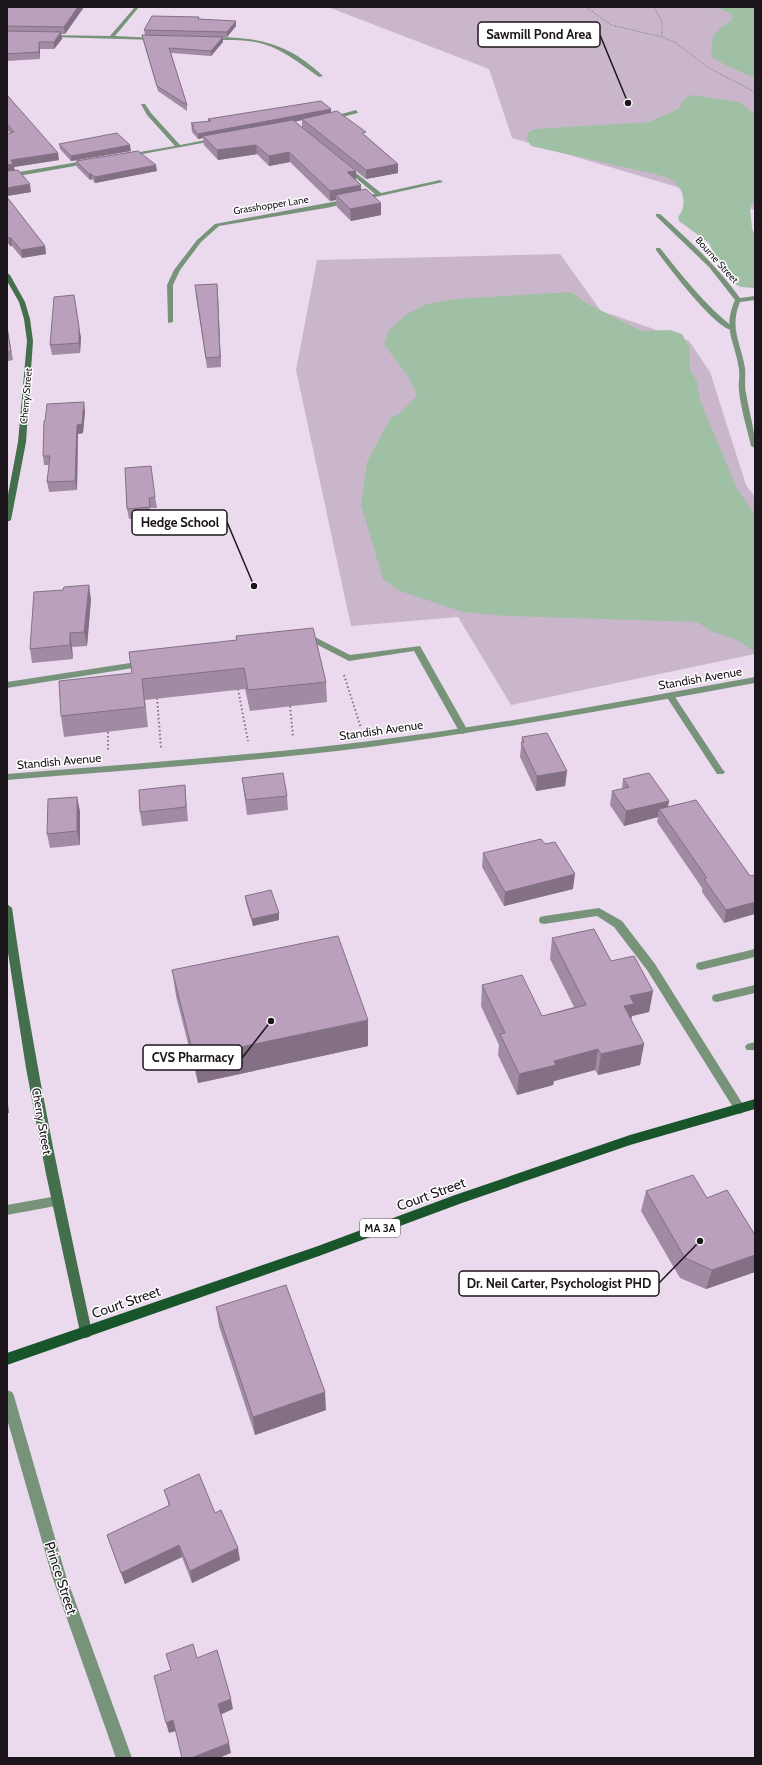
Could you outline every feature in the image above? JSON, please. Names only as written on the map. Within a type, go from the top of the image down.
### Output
[{"type":"main road","name":"Cherry Street","points":[[7,275],[22,302],[27,318],[30,341],[22,442],[7,520]]},
{"type":"main road","name":"Cherry Street","points":[[7,908],[29,1050],[57,1200],[86,1332]]},
{"type":"main road","name":"Court Street","points":[[7,1359],[319,1251],[459,1199],[630,1140],[755,1104]]},
{"type":"street","points":[[113,40],[137,7]]},
{"type":"street","points":[[39,36],[113,40],[162,39]]},
{"type":"street","points":[[205,38],[244,39],[270,43],[282,49],[321,76]]},
{"type":"street","points":[[143,105],[149,114],[179,146]]},
{"type":"street","points":[[325,119],[356,112]]},
{"type":"street","points":[[124,156],[220,139]]},
{"type":"street","points":[[7,176],[93,162]]},
{"type":"street","points":[[343,165],[379,194]]},
{"type":"street","name":"Grasshopper Lane","points":[[170,322],[170,285],[177,270],[199,241],[217,225],[238,220],[326,206],[440,182]]},
{"type":"street","name":"Bourne Street","points":[[658,215],[726,282],[738,300],[734,308],[732,329],[735,348],[742,368],[742,391],[755,446]]},
{"type":"street","points":[[658,249],[706,308],[732,329]]},
{"type":"street","points":[[738,300],[755,298]]},
{"type":"street","points":[[294,640],[309,637],[349,658],[417,648],[463,731]]},
{"type":"street","points":[[7,684],[154,663]]},
{"type":"street","name":"Standish Avenue","points":[[7,778],[243,759],[370,744],[463,731],[755,680]]},
{"type":"street","points":[[670,696],[720,772]]},
{"type":"street","points":[[544,920],[599,912],[618,924],[651,967],[740,1108]]},
{"type":"street","points":[[701,966],[755,953]]},
{"type":"street","points":[[717,998],[755,989]]},
{"type":"street","points":[[7,1210],[57,1200]]},
{"type":"street","name":"Prince Street","points":[[7,1396],[59,1576],[124,1758]]},
{"type":"path","points":[[586,7],[611,25],[662,37],[682,47],[709,68],[755,92]]},
{"type":"path","points":[[654,7],[661,16],[664,29],[662,37]]},
{"type":"path","points":[[344,674],[361,729]]},
{"type":"path","points":[[238,690],[248,742]]},
{"type":"path","points":[[157,698],[161,751]]},
{"type":"path","points":[[290,706],[294,736]]},
{"type":"path","points":[[108,732],[108,755]]},
{"type":"shaded area","points":[[328,7],[755,7],[755,210],[512,138],[489,69]]},
{"type":"shaded area","points":[[715,7],[755,7],[755,78],[727,66],[712,57],[714,35],[732,20],[732,14]]},
{"type":"shaded area","points":[[692,95],[739,102],[755,114],[755,200],[750,207],[752,228],[755,237],[755,288],[741,287],[733,283],[717,262],[709,243],[679,221],[678,217],[684,204],[680,189],[671,180],[655,174],[531,146],[526,137],[529,132],[535,129],[649,122],[678,109],[685,98]]},
{"type":"shaded area","points":[[560,254],[601,311],[689,341],[710,372],[746,485],[755,497],[755,654],[511,705],[458,617],[351,626],[296,370],[317,260]]},
{"type":"shaded area","points":[[571,292],[586,303],[637,329],[645,331],[670,330],[682,334],[689,347],[690,370],[697,381],[700,400],[737,489],[755,514],[755,651],[751,650],[738,640],[713,632],[697,622],[506,616],[463,612],[400,591],[383,579],[361,505],[367,462],[391,417],[399,414],[417,396],[410,379],[384,344],[389,330],[407,314],[427,304],[455,299]]},
{"type":"building","points":[[7,7],[78,7],[64,27],[7,26]]},
{"type":"building","points":[[152,16],[199,17],[198,19],[236,21],[227,32],[144,30]]},
{"type":"building","points":[[7,31],[61,32],[54,42],[39,42],[39,52],[7,54]]},
{"type":"building","points":[[142,35],[223,37],[211,51],[169,48],[187,105],[157,86]]},
{"type":"building","points":[[7,95],[58,153],[11,160],[13,164],[7,165],[7,134],[14,132],[7,124]]},
{"type":"building","points":[[321,101],[331,109],[198,134],[192,127],[194,126],[191,123],[211,121],[208,119]]},
{"type":"building","points":[[337,111],[366,132],[362,133],[398,164],[366,170],[302,119]]},
{"type":"building","points":[[293,120],[356,171],[347,172],[361,185],[330,191],[289,152],[269,156],[256,145],[217,150],[203,136]]},
{"type":"building","points":[[117,133],[130,145],[71,156],[59,144]]},
{"type":"building","points":[[138,151],[156,165],[95,177],[89,174],[76,161]]},
{"type":"building","points":[[18,170],[30,184],[7,188],[7,171]]},
{"type":"building","points":[[366,189],[381,203],[350,209],[336,195]]},
{"type":"building","points":[[7,197],[45,246],[21,250],[11,238],[7,236]]},
{"type":"building","points":[[217,284],[220,357],[206,358],[195,285]]},
{"type":"building","points":[[74,295],[79,327],[79,343],[50,345],[54,297]]},
{"type":"building","points":[[7,327],[11,352],[7,352]]},
{"type":"building","points":[[84,402],[82,424],[77,425],[75,481],[47,482],[50,456],[43,456],[44,421],[47,404]]},
{"type":"building","points":[[151,466],[155,497],[149,498],[150,507],[127,509],[125,468]]},
{"type":"building","points":[[89,585],[84,632],[70,633],[70,645],[30,649],[34,592],[63,590],[64,587]]},
{"type":"building","points":[[313,628],[326,682],[248,690],[244,668],[142,679],[145,707],[61,716],[59,681],[132,673],[129,652],[237,640],[236,636]]},
{"type":"building","points":[[547,733],[567,771],[537,776],[521,743],[524,742],[522,737]]},
{"type":"building","points":[[283,773],[287,796],[246,800],[242,778]]},
{"type":"building","points":[[649,773],[669,801],[626,811],[612,791],[629,787],[623,779]]},
{"type":"building","points":[[185,785],[186,807],[140,812],[139,790]]},
{"type":"building","points":[[77,797],[77,831],[47,834],[48,799]]},
{"type":"building","points":[[696,800],[750,876],[753,875],[755,878],[755,902],[726,910],[704,879],[707,878],[659,809]]},
{"type":"building","points":[[541,839],[545,844],[555,842],[575,874],[505,892],[483,853]]},
{"type":"building","points":[[271,890],[279,913],[252,919],[245,896]]},
{"type":"building","points":[[594,929],[611,961],[634,956],[653,991],[630,996],[634,1004],[624,1006],[644,1044],[601,1054],[598,1049],[554,1061],[556,1065],[519,1074],[500,1034],[505,1033],[482,985],[522,975],[542,1016],[586,1005],[552,938]]},
{"type":"building","points":[[338,936],[368,1020],[194,1057],[172,970]]},
{"type":"building","points":[[693,1175],[707,1198],[727,1190],[755,1235],[755,1255],[712,1270],[685,1258],[646,1191]]},
{"type":"building","points":[[286,1285],[325,1392],[253,1417],[216,1307]]},
{"type":"building","points":[[199,1474],[215,1513],[221,1510],[238,1548],[190,1571],[179,1545],[121,1573],[107,1535],[170,1505],[164,1490]]},
{"type":"building","points":[[193,1644],[197,1658],[217,1650],[231,1699],[218,1704],[229,1743],[191,1758],[182,1758],[173,1720],[166,1723],[154,1676],[171,1670],[166,1654]]},
{"type":"place","name":"Sawmill Pond Area","points":[[628,103]]},
{"type":"place","name":"Hedge School","points":[[254,586]]},
{"type":"place","name":"CVS Pharmacy","points":[[271,1021]]},
{"type":"place","name":"Dr. Neil Carter, Psychologist PHD","points":[[700,1241]]}]
